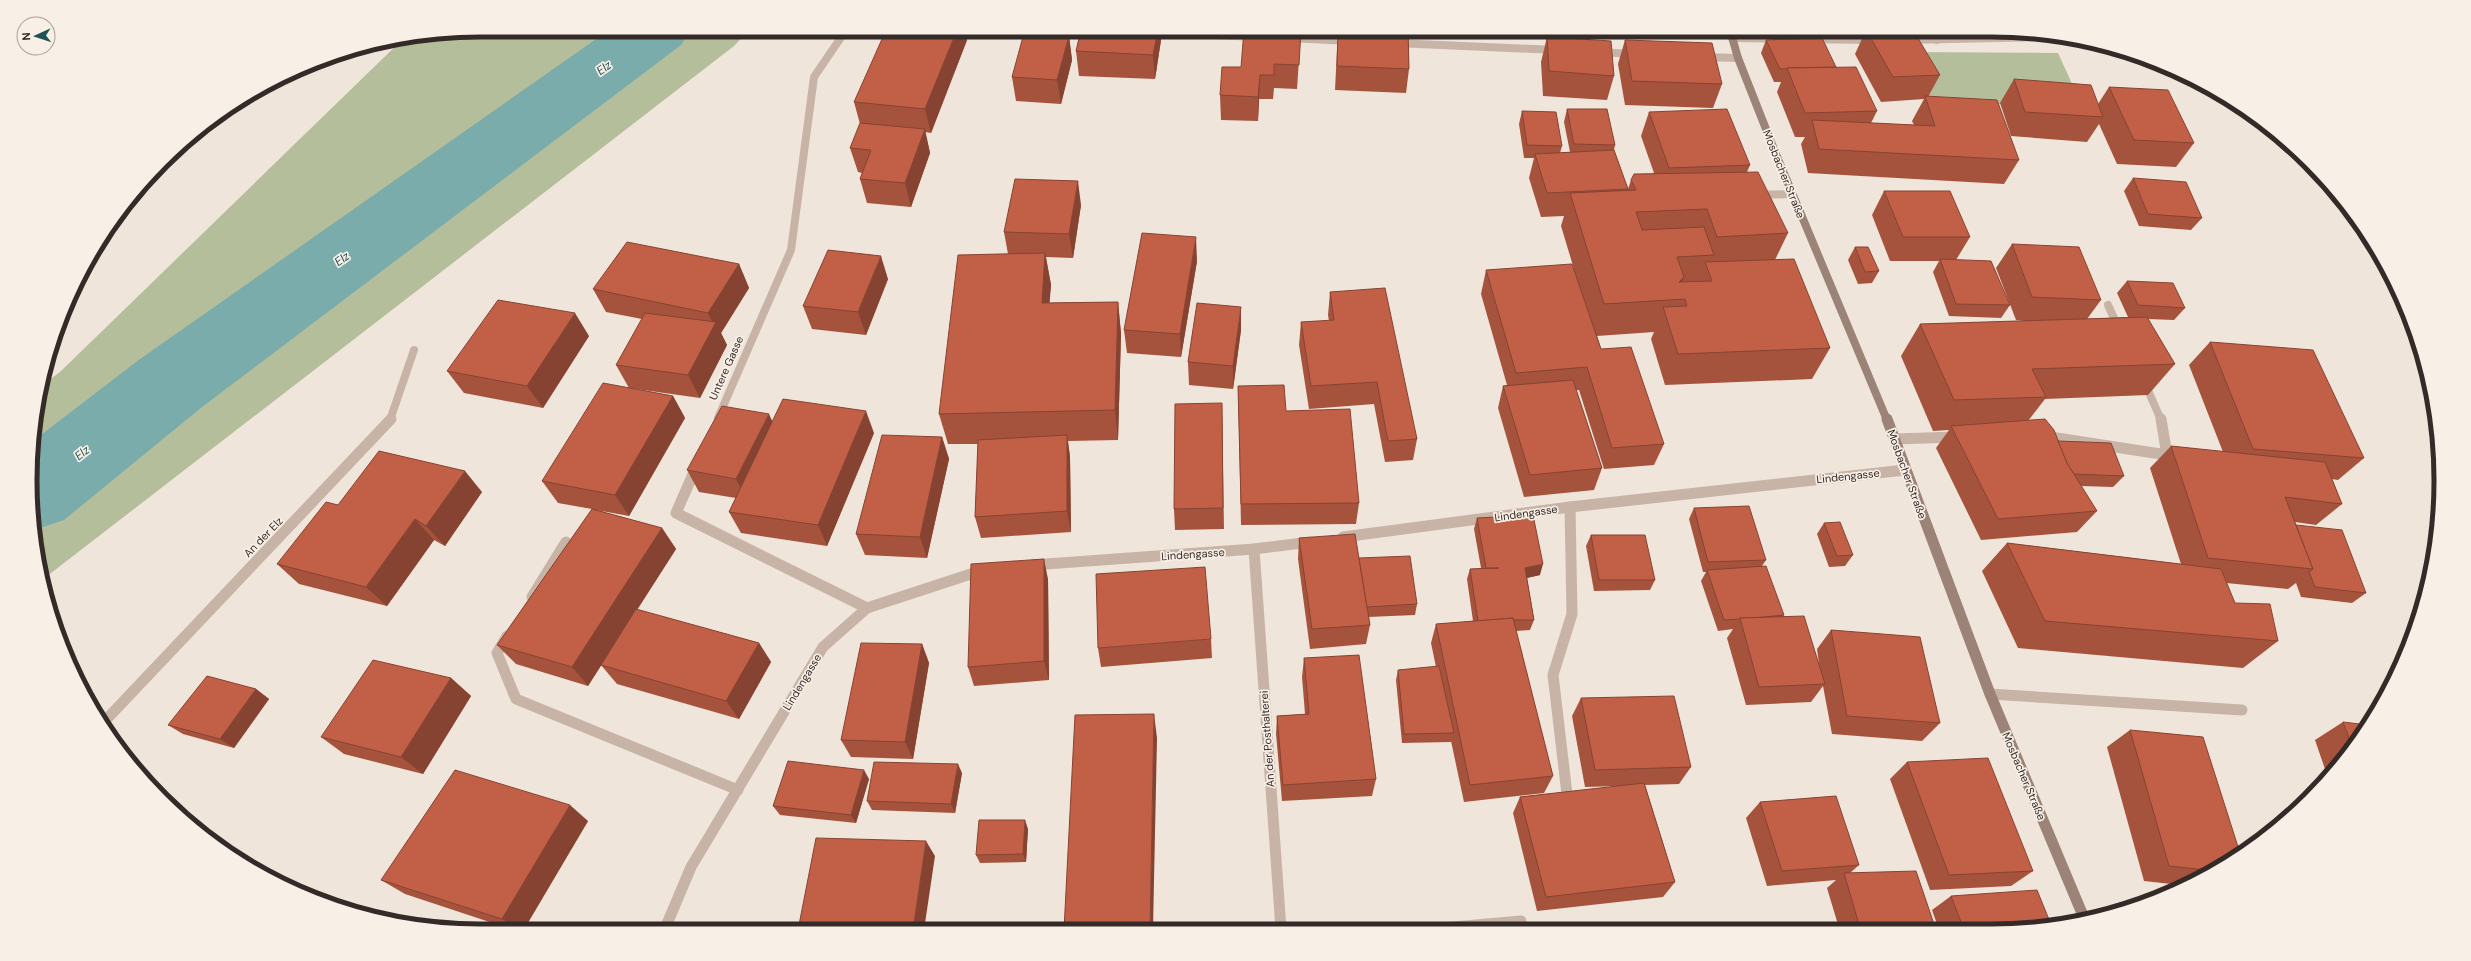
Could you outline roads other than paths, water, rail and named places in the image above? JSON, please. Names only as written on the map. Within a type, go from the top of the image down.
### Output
[{"type":"street","name":"Untere Gasse","points":[[714,426],[791,250],[814,77],[841,37]]},
{"type":"street","name":"Mosbacher Straße","points":[[1732,37],[1738,58],[1792,194],[1874,384],[1904,470],[1990,694],[2082,914]]},
{"type":"street","points":[[1805,37],[1879,40]]},
{"type":"street","points":[[1278,38],[1358,42]]},
{"type":"street","points":[[1895,40],[2015,38]]},
{"type":"street","points":[[1389,43],[1564,51]]},
{"type":"street","points":[[1588,52],[1643,54]]},
{"type":"street","points":[[1691,56],[1738,58]]},
{"type":"street","points":[[1744,196],[1792,194]]},
{"type":"street","points":[[2108,305],[2125,340]]},
{"type":"street","name":"An der Elz","points":[[107,719],[390,421],[414,350]]},
{"type":"street","points":[[2033,436],[2167,455],[2162,417],[2138,368]]},
{"type":"street","points":[[1894,438],[1971,437]]},
{"type":"street","points":[[701,455],[676,513],[867,608]]},
{"type":"street","name":"Lindengasse","points":[[1024,565],[1254,549],[1570,507],[1904,470]]},
{"type":"street","points":[[1567,794],[1553,675],[1572,614],[1570,507]]},
{"type":"street","points":[[525,607],[566,542]]},
{"type":"street","name":"An der Posthalterei","points":[[1254,549],[1281,924]]},
{"type":"street","name":"Lindengasse","points":[[667,924],[691,867],[823,647],[867,608],[992,567]]},
{"type":"street","points":[[513,627],[497,653],[516,699],[738,790]]},
{"type":"street","points":[[1990,694],[2242,710]]},
{"type":"street","points":[[1487,924],[1521,921]]},
{"type":"waterway","name":"Elz","points":[[37,489],[171,383],[646,37]]}]
